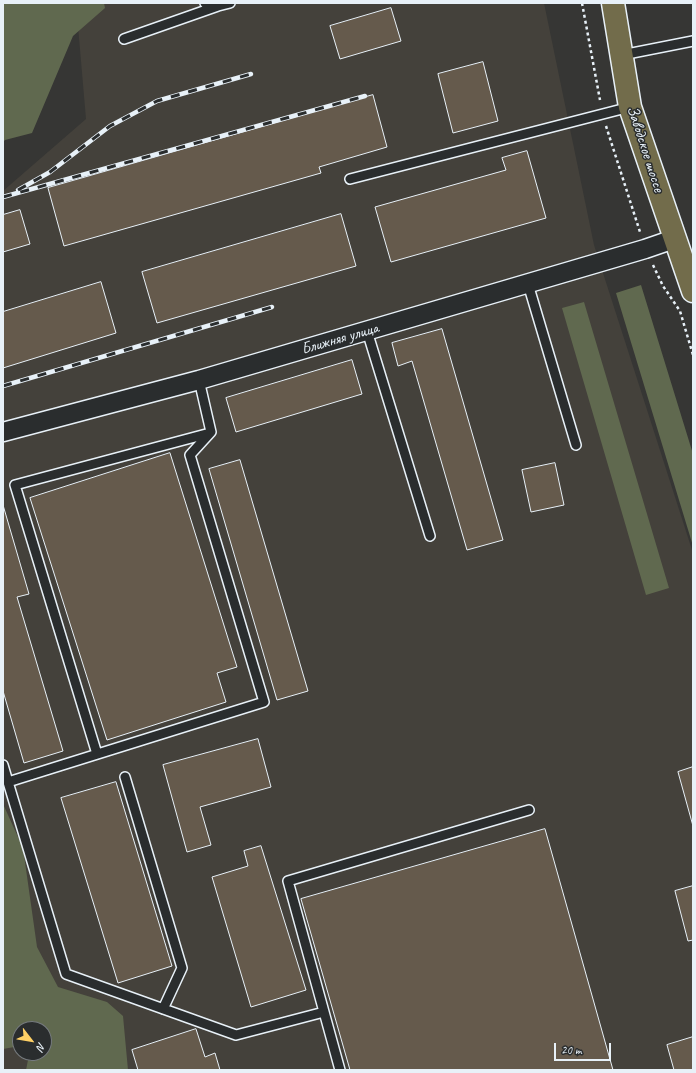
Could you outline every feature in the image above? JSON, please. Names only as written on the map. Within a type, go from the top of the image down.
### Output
[{"type":"main road","name":"Заводское шоссе","points":[[613,3],[630,107],[693,291]]},
{"type":"street","name":"Ближняя улица","points":[[3,432],[199,380],[528,284],[674,239]]},
{"type":"lane","points":[[205,3],[218,6]]},
{"type":"lane","points":[[124,40],[230,3]]},
{"type":"lane","points":[[622,55],[693,41]]},
{"type":"lane","points":[[350,179],[630,107]]},
{"type":"lane","points":[[528,284],[576,445]]},
{"type":"lane","points":[[367,331],[430,536]]},
{"type":"lane","points":[[199,380],[211,432]]},
{"type":"lane","points":[[98,754],[15,485],[211,432]]},
{"type":"lane","points":[[8,782],[264,702],[190,455],[211,432]]},
{"type":"lane","points":[[3,765],[66,974],[236,1035],[324,1012]]},
{"type":"lane","points":[[125,777],[182,968],[164,1009]]},
{"type":"lane","points":[[340,1070],[288,881],[529,810]]},
{"type":"path","points":[[582,3],[602,114],[645,249],[663,286],[680,311],[693,355]]},
{"type":"shaded area","points":[[76,3],[544,3],[594,245],[693,553],[693,1070],[3,1070],[3,191],[86,119]]},
{"type":"green space","points":[[3,3],[104,3],[105,8],[73,36],[32,133],[5,140],[3,142]]},
{"type":"green space","points":[[641,285],[693,454],[693,546],[616,293]]},
{"type":"green space","points":[[584,302],[669,588],[646,595],[562,308]]},
{"type":"green space","points":[[3,804],[23,848],[37,947],[58,987],[107,1002],[123,1016],[128,1070],[26,1070],[28,1061],[52,1061],[52,1021],[12,1021],[12,1047],[3,1049]]},
{"type":"building","points":[[391,8],[401,41],[340,59],[330,26]]},
{"type":"building","points":[[483,62],[498,121],[453,133],[438,74]]},
{"type":"building","points":[[373,95],[387,147],[319,167],[321,173],[64,246],[48,188]]},
{"type":"building","points":[[527,151],[546,218],[391,262],[375,207],[506,170],[502,158]]},
{"type":"building","points":[[20,210],[30,244],[3,252],[3,215]]},
{"type":"building","points":[[341,214],[356,266],[157,323],[142,272]]},
{"type":"building","points":[[101,282],[116,333],[3,368],[3,312]]},
{"type":"building","points":[[442,329],[503,540],[467,550],[412,361],[398,366],[392,343]]},
{"type":"building","points":[[352,360],[362,394],[236,432],[226,398]]},
{"type":"building","points":[[170,453],[237,667],[217,673],[226,702],[107,740],[30,498]]},
{"type":"building","points":[[240,460],[308,691],[277,700],[209,469]]},
{"type":"building","points":[[555,463],[564,505],[531,512],[522,470]]},
{"type":"building","points":[[3,505],[29,594],[17,597],[63,751],[24,763],[3,691]]},
{"type":"building","points":[[258,739],[271,787],[200,807],[211,845],[187,852],[163,765]]},
{"type":"building","points":[[693,767],[693,826],[678,772]]},
{"type":"building","points":[[116,782],[172,966],[118,983],[61,798]]},
{"type":"building","points":[[545,829],[613,1070],[350,1070],[301,899]]},
{"type":"building","points":[[261,846],[306,990],[251,1007],[212,877],[248,866],[244,851]]},
{"type":"building","points":[[693,886],[693,940],[688,941],[675,891]]},
{"type":"building","points":[[196,1029],[205,1057],[215,1053],[220,1070],[138,1070],[132,1050]]},
{"type":"building","points":[[693,1037],[693,1070],[674,1070],[667,1045]]},
{"type":"railway","points":[[18,190],[50,172],[110,126],[157,101],[251,74]]},
{"type":"railway","points":[[3,197],[365,96]]},
{"type":"railway","points":[[3,386],[272,307]]}]
